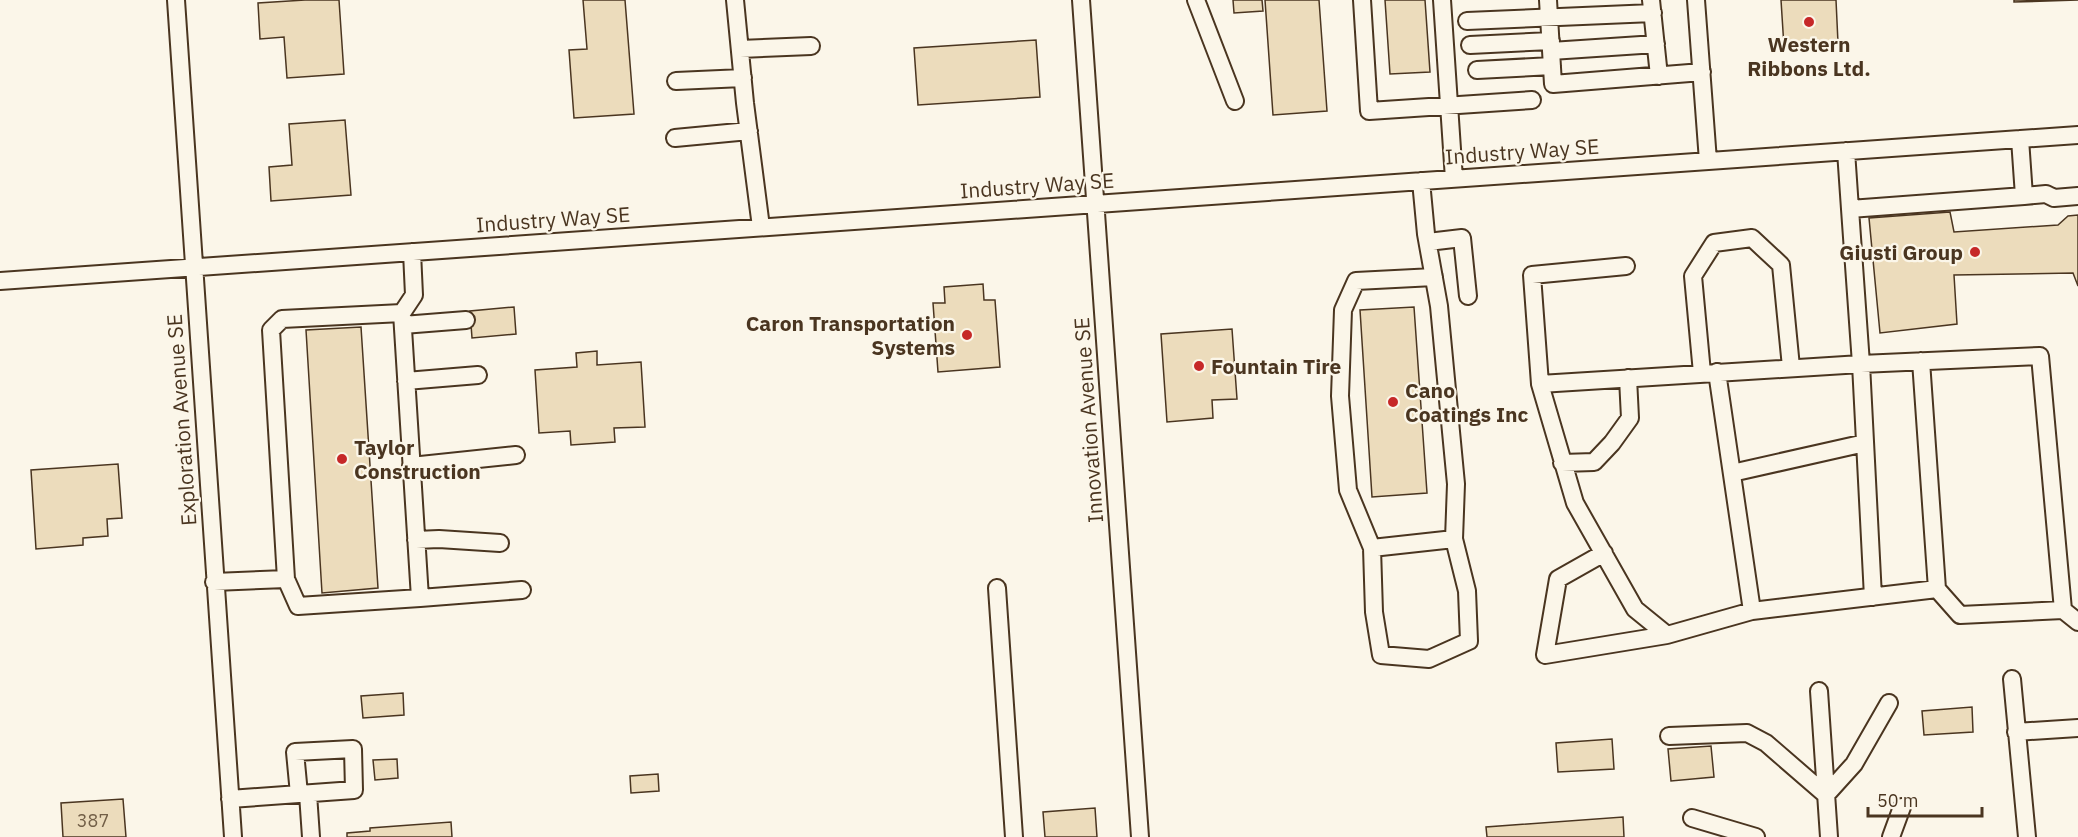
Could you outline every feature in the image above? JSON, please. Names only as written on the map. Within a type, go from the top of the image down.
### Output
[{"type":"street","name":"Exploration Avenue SE","points":[[176,0],[233,837]]},
{"type":"street","points":[[735,0],[748,131],[761,227]]},
{"type":"street","name":"Innovation Avenue SE","points":[[1086,0],[1095,204],[1140,837]]},
{"type":"street","points":[[1196,0],[1235,102]]},
{"type":"street","points":[[1362,0],[1369,111],[1532,100]]},
{"type":"street","points":[[1442,0],[1454,179]]},
{"type":"street","points":[[1696,0],[1708,161]]},
{"type":"street","points":[[1467,21],[1549,8],[1652,6],[1659,76]]},
{"type":"street","points":[[1549,8],[1553,84],[1702,72]]},
{"type":"street","points":[[1477,70],[1551,53],[1656,44]]},
{"type":"street","points":[[1470,45],[1551,53]]},
{"type":"street","points":[[740,49],[811,46]]},
{"type":"street","points":[[676,81],[742,78]]},
{"type":"street","points":[[675,138],[748,131]]},
{"type":"street","name":"Industry Way SE","points":[[0,281],[2078,135]]},
{"type":"street","points":[[2020,139],[2024,196]]},
{"type":"street","points":[[1846,151],[1873,597]]},
{"type":"street","points":[[1421,181],[1439,306],[1456,484],[1454,539],[1467,591],[1469,642],[1429,659],[1381,655],[1374,612],[1372,548],[1348,490],[1340,396],[1342,310],[1356,281],[1434,277]]},
{"type":"street","points":[[2046,194],[2053,188],[2078,187]]},
{"type":"street","points":[[1850,209],[2046,194],[2054,198],[2078,196]]},
{"type":"street","points":[[1428,242],[1462,238],[1468,296]]},
{"type":"street","points":[[1752,611],[1732,473],[1709,373],[1693,276],[1714,243],[1752,238],[1781,265],[1791,367]]},
{"type":"street","points":[[412,252],[414,296],[403,319],[420,598]]},
{"type":"street","points":[[1626,266],[1532,274],[1540,384],[1575,503],[1635,609],[1667,635]]},
{"type":"street","points":[[466,320],[282,319],[271,330],[286,579],[298,606],[522,590]]},
{"type":"street","points":[[1540,384],[1791,367],[2040,356],[2063,610]]},
{"type":"street","points":[[1922,361],[1937,589],[1960,615],[2063,610],[2078,622]]},
{"type":"street","points":[[406,381],[478,375]]},
{"type":"street","points":[[1562,463],[1594,462],[1612,443],[1630,418],[1629,378]]},
{"type":"street","points":[[1732,473],[1865,443]]},
{"type":"street","points":[[411,466],[516,455]]},
{"type":"street","points":[[1372,548],[1454,539]]},
{"type":"street","points":[[416,540],[500,543]]},
{"type":"street","points":[[1604,554],[1558,579],[1545,655],[1667,635],[1752,611],[1937,589]]},
{"type":"street","points":[[214,582],[286,579]]},
{"type":"street","points":[[997,588],[1014,837]]},
{"type":"street","points":[[2012,679],[2027,837]]},
{"type":"street","points":[[1819,691],[1829,837]]},
{"type":"street","points":[[1826,795],[1854,764],[1889,703]]},
{"type":"street","points":[[2016,732],[2078,728]]},
{"type":"street","points":[[1669,736],[1747,734],[1766,743],[1826,795]]},
{"type":"street","points":[[230,799],[304,794],[311,837]]},
{"type":"street","points":[[1891,837],[1902,807]]},
{"type":"street","points":[[1692,818],[1756,837]]},
{"type":"building","points":[[339,0],[344,74],[287,78],[284,37],[260,39],[258,3]]},
{"type":"building","points":[[583,0],[625,0],[634,114],[574,118],[569,50],[587,49]]},
{"type":"building","points":[[1233,0],[1262,0],[1263,11],[1234,13]]},
{"type":"building","points":[[1265,0],[1319,0],[1327,111],[1273,115]]},
{"type":"building","points":[[1385,0],[1425,0],[1430,72],[1390,74]]},
{"type":"building","name":"Western Ribbons Ltd.","points":[[1781,0],[1836,0],[1838,43],[1784,47]]},
{"type":"building","points":[[2014,0],[2078,0],[2014,2]]},
{"type":"building","points":[[1036,40],[1040,97],[918,105],[914,48]]},
{"type":"building","points":[[345,120],[351,195],[271,201],[269,167],[292,165],[289,124]]},
{"type":"building","name":"Giusti Group","points":[[1950,212],[1954,232],[2058,225],[2068,216],[2078,215],[2078,286],[2073,273],[1954,275],[1957,324],[1880,333],[1869,218]]},
{"type":"building","name":"Caron Transportation Systems","points":[[983,284],[984,300],[995,300],[1000,367],[938,372],[933,303],[945,303],[944,287]]},
{"type":"building","points":[[514,307],[516,334],[472,338],[470,311]]},
{"type":"building","name":"Cano Coatings Inc","points":[[1414,307],[1427,493],[1372,497],[1360,310]]},
{"type":"building","name":"Taylor Construction","points":[[361,327],[378,588],[322,593],[306,330]]},
{"type":"building","name":"Fountain Tire","points":[[1232,329],[1237,399],[1212,400],[1213,418],[1167,422],[1161,334]]},
{"type":"building","points":[[597,351],[597,365],[641,362],[645,427],[614,428],[615,442],[571,445],[570,431],[539,433],[535,370],[577,367],[576,353]]},
{"type":"building","points":[[118,464],[122,518],[107,519],[108,536],[83,538],[83,545],[36,549],[31,470]]},
{"type":"building","points":[[403,693],[404,715],[363,718],[361,696]]},
{"type":"building","points":[[1972,707],[1973,732],[1924,735],[1922,711]]},
{"type":"building","points":[[1612,739],[1614,769],[1558,772],[1556,743]]},
{"type":"building","points":[[1711,746],[1714,777],[1671,781],[1668,749]]},
{"type":"building","points":[[397,759],[398,778],[375,780],[373,760]]},
{"type":"building","points":[[658,774],[659,791],[631,793],[630,776]]},
{"type":"building","points":[[123,799],[126,837],[63,837],[61,803]]},
{"type":"building","points":[[1095,808],[1097,837],[1045,837],[1043,812]]},
{"type":"building","points":[[1623,817],[1624,837],[1487,837],[1486,827]]},
{"type":"building","points":[[451,822],[452,837],[347,837],[347,833],[370,831],[370,828]]},
{"type":"place","name":"Western Ribbons Ltd.","points":[[1809,22]]},
{"type":"place","name":"Giusti Group","points":[[1975,252]]},
{"type":"place","name":"Caron Transportation Systems","points":[[967,335]]},
{"type":"place","name":"Fountain Tire","points":[[1199,366]]},
{"type":"place","name":"Cano Coatings Inc","points":[[1393,402]]},
{"type":"place","name":"Taylor Construction","points":[[342,459]]}]
